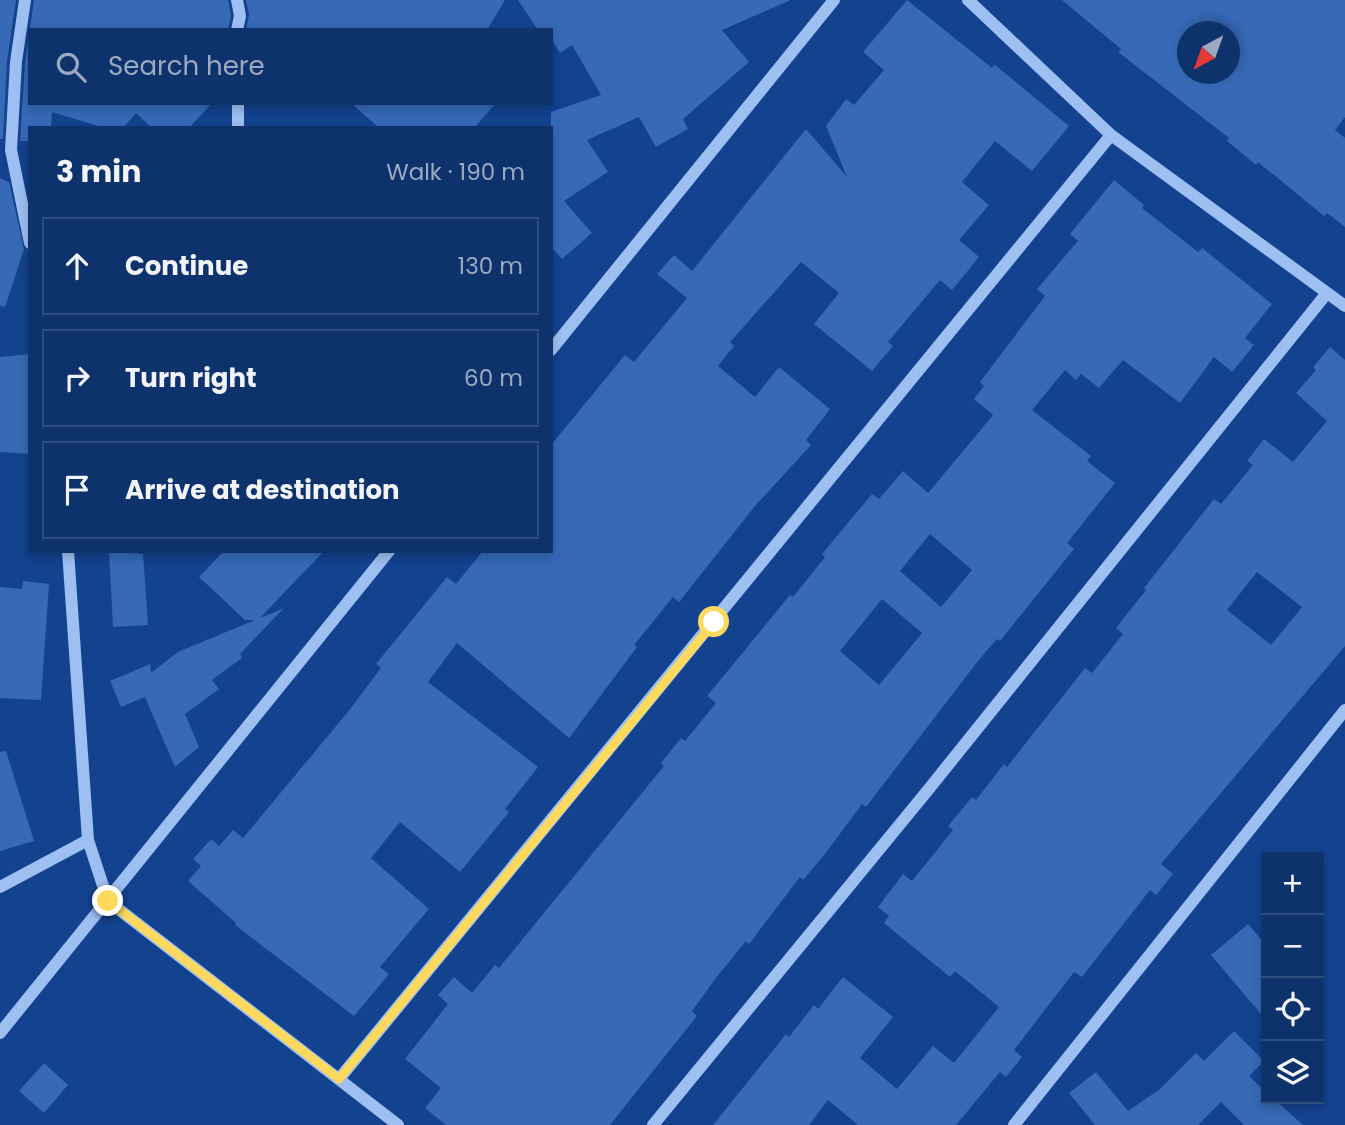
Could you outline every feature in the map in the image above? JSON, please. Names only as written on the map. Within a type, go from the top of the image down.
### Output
[{"type":"street","points":[[25,0],[16,62],[11,150],[28,233]]},
{"type":"street","points":[[237,0],[240,16],[237,28]]},
{"type":"street","points":[[553,348],[834,0]]},
{"type":"street","points":[[968,0],[1111,135],[1345,306]]},
{"type":"street","points":[[238,105],[238,126]]},
{"type":"street","points":[[339,1079],[1111,135]]},
{"type":"street","points":[[653,1125],[928,790],[1327,293]]},
{"type":"street","points":[[68,553],[88,840],[108,901],[398,1125]]},
{"type":"street","points":[[0,1033],[387,553]]},
{"type":"street","points":[[1014,1125],[1345,710]]},
{"type":"street","points":[[0,887],[88,840]]},
{"type":"building","points":[[0,0],[16,0],[7,61],[3,139],[0,139]]},
{"type":"building","points":[[34,0],[228,0],[231,16],[228,28],[30,28]]},
{"type":"building","points":[[246,0],[505,0],[488,28],[246,28],[249,15]]},
{"type":"building","points":[[518,0],[791,0],[722,30],[749,62],[683,119],[688,129],[656,147],[639,117],[587,140],[608,172],[564,201],[592,233],[562,259],[553,249],[551,112],[601,95],[572,45],[560,53],[553,41],[553,28],[537,28]]},
{"type":"building","points":[[907,0],[992,68],[995,65],[1069,126],[1032,171],[995,141],[962,182],[989,205],[959,240],[979,257],[952,290],[940,280],[888,342],[893,346],[872,371],[814,324],[839,293],[801,262],[730,342],[734,346],[718,366],[755,397],[779,367],[830,409],[806,440],[811,445],[755,506],[679,602],[673,597],[634,645],[637,647],[569,738],[457,643],[428,682],[538,767],[505,809],[509,812],[460,872],[400,822],[371,858],[429,909],[380,967],[389,974],[354,1016],[235,925],[236,923],[188,881],[201,866],[193,859],[211,839],[219,846],[233,830],[243,838],[347,713],[381,668],[376,664],[447,577],[456,584],[481,553],[553,553],[553,443],[625,355],[634,362],[687,298],[657,274],[674,255],[692,271],[806,129],[847,177],[826,126],[846,99],[854,105],[884,70],[863,52]]},
{"type":"building","points":[[1062,0],[1345,0],[1345,117],[1335,130],[1345,138],[1345,227],[1327,213],[1324,216],[1258,162],[1256,165],[1227,141],[1229,138],[1118,52],[1121,49]]},
{"type":"building","points":[[28,42],[28,105],[210,105],[191,126],[150,126],[136,113],[125,126],[98,126],[52,112],[51,126],[28,126],[28,141],[20,141]]},
{"type":"building","points":[[353,105],[494,105],[476,126],[377,126]]},
{"type":"building","points":[[0,178],[9,182],[24,249],[5,307],[0,306]]},
{"type":"building","points":[[1114,180],[1144,205],[1142,208],[1198,252],[1202,248],[1272,304],[1245,338],[1254,345],[1232,372],[1214,357],[1180,403],[1123,360],[1099,388],[1081,374],[1076,380],[1065,370],[1032,410],[1091,456],[1087,461],[1115,483],[1067,543],[1074,549],[1000,641],[997,639],[978,661],[866,807],[862,804],[825,854],[803,880],[800,877],[749,944],[746,941],[716,978],[692,1011],[697,1016],[610,1125],[446,1125],[425,1108],[441,1088],[405,1059],[448,1004],[438,995],[454,977],[472,993],[495,965],[499,968],[664,766],[661,763],[681,738],[685,741],[716,703],[707,696],[790,595],[793,597],[825,557],[822,554],[872,494],[879,499],[903,471],[928,493],[993,415],[974,399],[984,386],[980,382],[1045,296],[1037,289],[1078,241],[1070,234]],"holes":[[[930,534],[972,570],[941,607],[900,571]],[[882,599],[922,633],[879,685],[840,651]]]},
{"type":"building","points":[[1330,347],[1345,360],[1345,646],[1161,864],[1173,874],[1156,895],[1150,890],[1082,977],[1074,972],[1014,1050],[1022,1057],[1006,1077],[1000,1072],[956,1125],[858,1125],[828,1100],[809,1125],[713,1125],[786,1034],[789,1037],[814,1005],[818,1009],[843,977],[893,1017],[860,1058],[897,1089],[933,1046],[954,1063],[999,1007],[955,971],[950,977],[884,923],[889,916],[878,907],[903,874],[912,881],[953,830],[948,826],[972,797],[976,800],[1004,764],[1007,767],[1085,668],[1092,673],[1123,634],[1116,628],[1146,590],[1144,588],[1214,499],[1221,504],[1253,465],[1247,461],[1264,439],[1293,462],[1327,421],[1296,393],[1316,370],[1313,367]],"holes":[[[1257,572],[1302,607],[1271,645],[1227,610]]]},
{"type":"building","points":[[28,354],[28,454],[0,452],[0,357]]},
{"type":"building","points":[[109,553],[143,554],[148,625],[113,627]]},
{"type":"building","points":[[222,553],[322,553],[260,618],[284,608],[240,654],[242,658],[212,680],[219,689],[185,714],[199,747],[175,767],[145,697],[121,707],[110,681],[150,664],[151,673],[178,652],[255,620],[245,620],[199,577]]},
{"type":"building","points":[[23,581],[49,584],[41,700],[0,698],[0,587],[22,589]]},
{"type":"building","points":[[6,751],[34,841],[0,851],[0,752]]},
{"type":"building","points":[[1248,924],[1261,939],[1261,1014],[1211,955]]},
{"type":"building","points":[[1234,1031],[1261,1058],[1261,1064],[1249,1076],[1261,1087],[1261,1104],[1280,1104],[1303,1125],[1244,1125],[1221,1102],[1198,1125],[1095,1125],[1069,1093],[1096,1072],[1128,1111],[1160,1089],[1196,1053],[1204,1061]]},
{"type":"building","points":[[44,1063],[68,1085],[44,1113],[19,1091]]},
{"type":"route","points":[[108,901],[339,1079],[714,622]]}]
